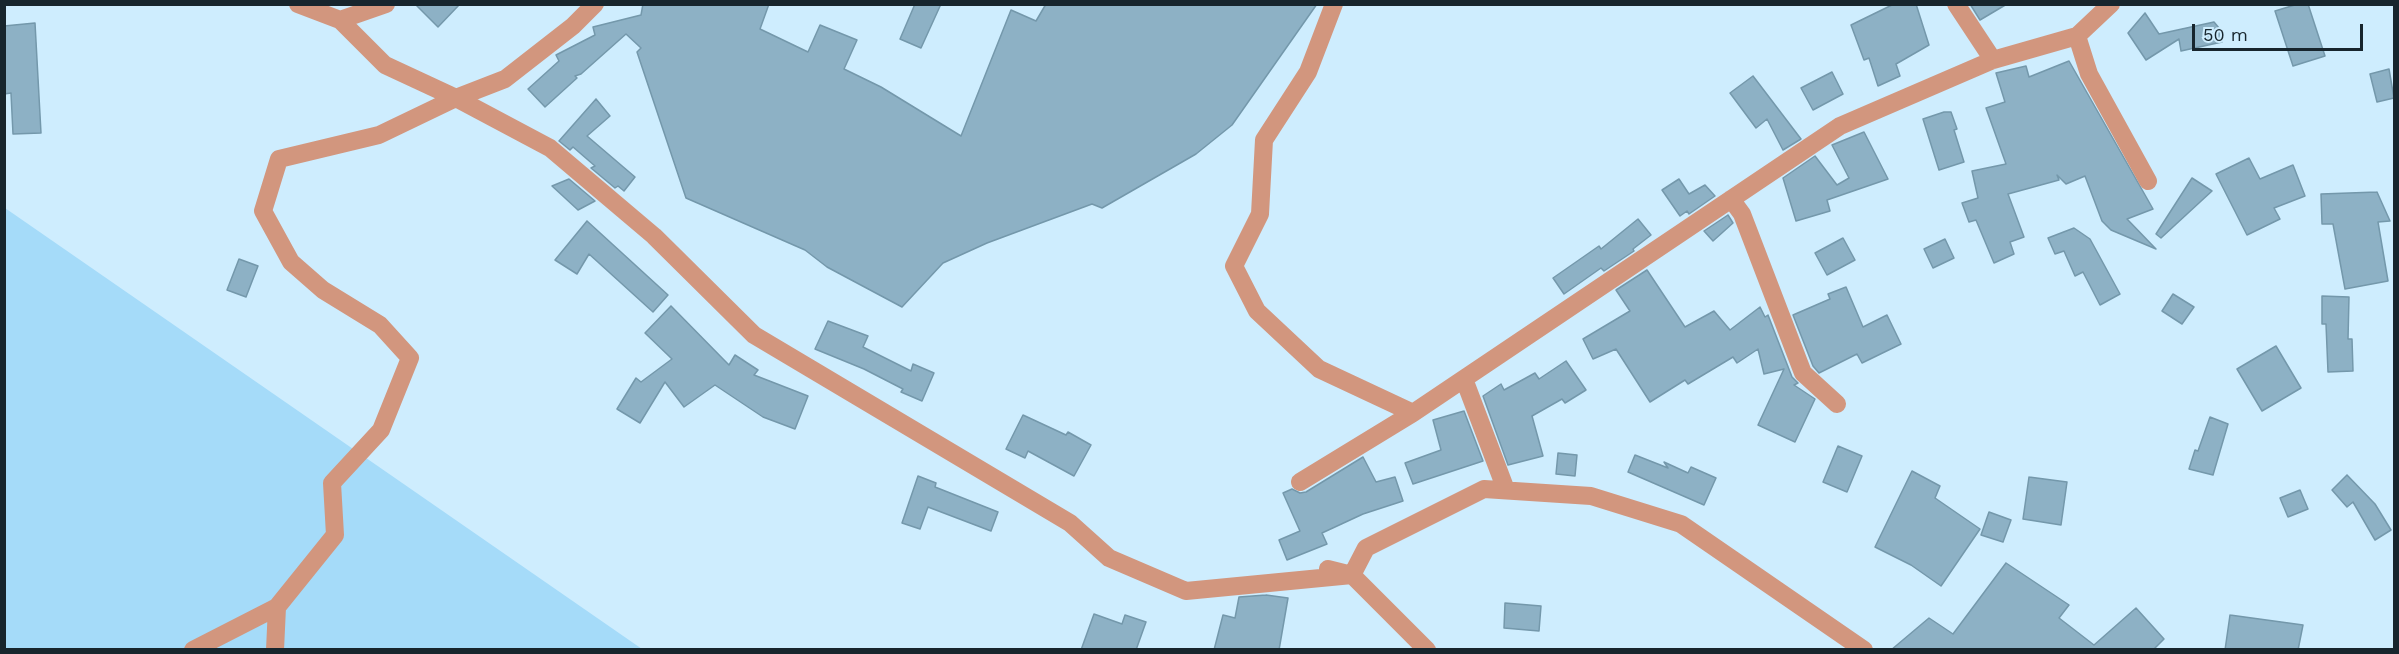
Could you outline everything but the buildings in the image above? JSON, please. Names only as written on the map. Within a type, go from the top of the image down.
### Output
[{"type":"street","points":[[298,4],[340,20],[386,65],[456,98],[550,148],[654,237],[754,335],[1070,523],[1109,558],[1186,591],[1352,575]]},
{"type":"street","points":[[340,20],[386,4]]},
{"type":"street","points":[[193,650],[277,607],[335,535],[332,483],[381,430],[410,358],[380,325],[323,290],[291,262],[263,211],[279,159],[379,135],[456,98],[506,79],[573,26],[595,4]]},
{"type":"street","points":[[1334,4],[1308,72],[1264,140],[1260,214],[1234,266],[1257,311],[1319,369],[1413,413]]},
{"type":"street","points":[[1956,4],[1993,60]]},
{"type":"street","points":[[1300,482],[1413,413],[1840,126],[1993,60],[2077,36],[2111,4]]},
{"type":"street","points":[[2077,36],[2089,74],[2148,181]]},
{"type":"street","points":[[1731,199],[1742,214],[1803,373],[1837,404]]},
{"type":"street","points":[[1464,379],[1506,490]]},
{"type":"street","points":[[1352,575],[1366,548],[1484,489],[1591,496],[1681,524],[1864,650]]},
{"type":"street","points":[[1328,569],[1352,575],[1427,650]]},
{"type":"street","points":[[275,650],[277,607]]},
{"type":"shaded area","points":[[5,208],[642,649],[5,649]]}]
